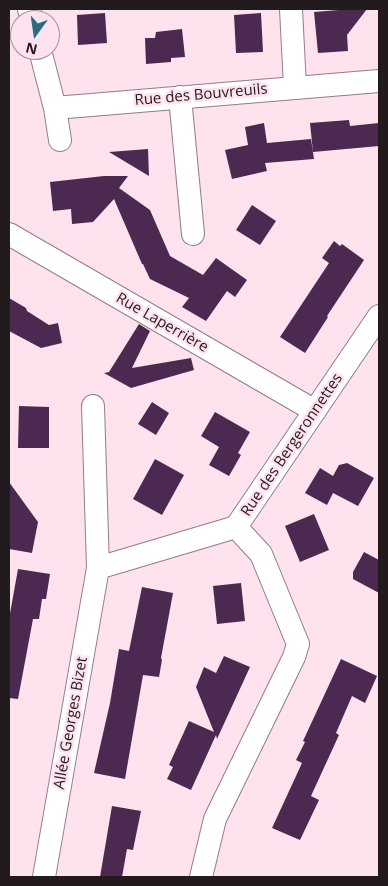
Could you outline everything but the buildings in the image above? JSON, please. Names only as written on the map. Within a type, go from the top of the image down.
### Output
[{"type":"street","points":[[291,9],[295,87]]},
{"type":"street","points":[[43,60],[55,108],[60,140]]},
{"type":"street","name":"Rue des Bouvreuils","points":[[55,108],[379,81]]},
{"type":"street","points":[[180,97],[194,234]]},
{"type":"street","name":"Rue Laperrière","points":[[9,234],[315,411]]},
{"type":"street","name":"Rue des Bergeronnettes","points":[[201,877],[215,819],[294,657],[298,644],[261,554],[236,527],[379,316]]},
{"type":"street","name":"Allée Georges Bizet","points":[[44,877],[98,568],[93,406]]},
{"type":"street","points":[[98,568],[236,527]]}]
